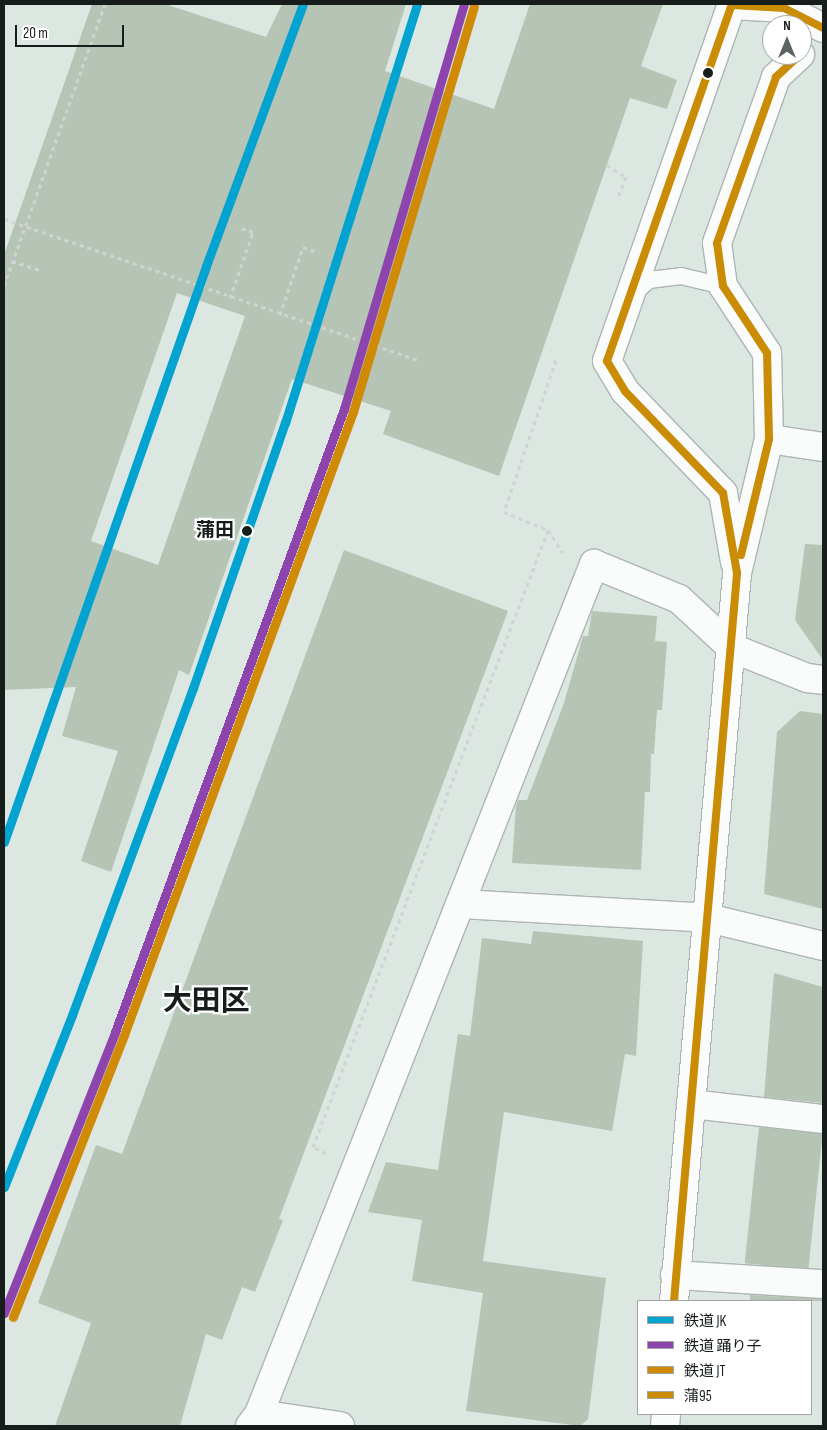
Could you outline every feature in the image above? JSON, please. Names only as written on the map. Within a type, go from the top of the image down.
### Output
[{"type":"street","points":[[736,573],[723,493],[625,391],[607,361],[626,300],[732,4],[784,8],[823,28]]},
{"type":"street","points":[[785,65],[776,77],[717,243],[723,286],[767,353],[769,439],[736,573],[732,648],[674,1288],[823,1284]]},
{"type":"street","points":[[769,439],[823,447]]},
{"type":"street","points":[[340,1426],[254,1420],[594,564],[679,598],[732,648],[807,678],[823,680]]},
{"type":"street","points":[[460,904],[708,918],[823,946]]},
{"type":"street","points":[[690,1104],[823,1119]]},
{"type":"lane","points":[[626,300],[650,280],[681,276],[723,286]]},
{"type":"path","points":[[4,286],[105,4]]},
{"type":"path","points":[[607,165],[626,177],[618,198]]},
{"type":"path","points":[[4,219],[174,279],[418,360]]},
{"type":"path","points":[[230,298],[253,232],[238,227]]},
{"type":"path","points":[[280,315],[303,247],[317,252]]},
{"type":"path","points":[[12,261],[39,270]]},
{"type":"path","points":[[556,360],[504,512],[548,530],[560,552]]},
{"type":"path","points":[[329,1154],[313,1147],[548,530]]},
{"type":"building","points":[[92,4],[165,4],[266,37],[282,4],[406,4],[385,71],[494,109],[530,4],[663,4],[641,66],[677,80],[667,109],[630,98],[499,476],[383,434],[391,411],[292,379],[189,675],[179,670],[111,872],[81,861],[118,751],[62,736],[76,687],[4,690],[4,255]],"holes":[[[177,293],[245,316],[158,565],[91,541]]]},
{"type":"building","points":[[805,544],[823,545],[823,660],[795,620]]},
{"type":"building","points":[[344,550],[508,611],[279,1219],[283,1220],[255,1292],[242,1287],[222,1340],[206,1334],[180,1426],[55,1426],[91,1323],[38,1303],[96,1145],[122,1154]]},
{"type":"building","points":[[592,611],[657,616],[655,641],[667,642],[662,710],[657,710],[654,754],[651,754],[650,792],[645,792],[641,870],[512,863],[516,806],[518,800],[527,800],[564,703],[583,636],[588,636]]},
{"type":"building","points":[[800,711],[823,714],[823,909],[764,894],[777,732]]},
{"type":"building","points":[[533,931],[643,941],[636,1056],[625,1054],[612,1131],[504,1112],[483,1261],[606,1278],[588,1419],[580,1426],[466,1411],[483,1293],[412,1281],[422,1220],[368,1212],[386,1162],[438,1170],[458,1034],[470,1036],[482,938],[531,944]]},
{"type":"building","points":[[774,973],[823,987],[823,1103],[764,1097]]},
{"type":"building","points":[[759,1127],[823,1134],[808,1270],[745,1263]]},
{"type":"building","points":[[750,1295],[823,1299],[823,1301],[812,1300],[750,1300]]},
{"type":"rail line","name":"JK","points":[[4,842],[206,266],[303,4]]},
{"type":"rail line","name":"JK","points":[[4,1187],[72,1015],[193,688],[285,423],[417,4]]},
{"type":"rail line","name":"踊り子","points":[[4,1313],[115,1032],[344,409],[464,4]]},
{"type":"rail line","name":"JT","points":[[13,1317],[124,1035],[353,412],[474,7]]},
{"type":"transit line","name":"蒲95","points":[[674,1300],[737,573],[723,493],[625,391],[607,361],[732,5],[784,8],[823,28]]},
{"type":"transit line","name":"蒲95","points":[[741,555],[769,439],[767,353],[723,286],[717,243],[776,77],[789,65]]},
{"type":"place","name":"蒲田","points":[[247,531]]},
{"type":"district","name":"大田区","points":[[206,1002]]}]
